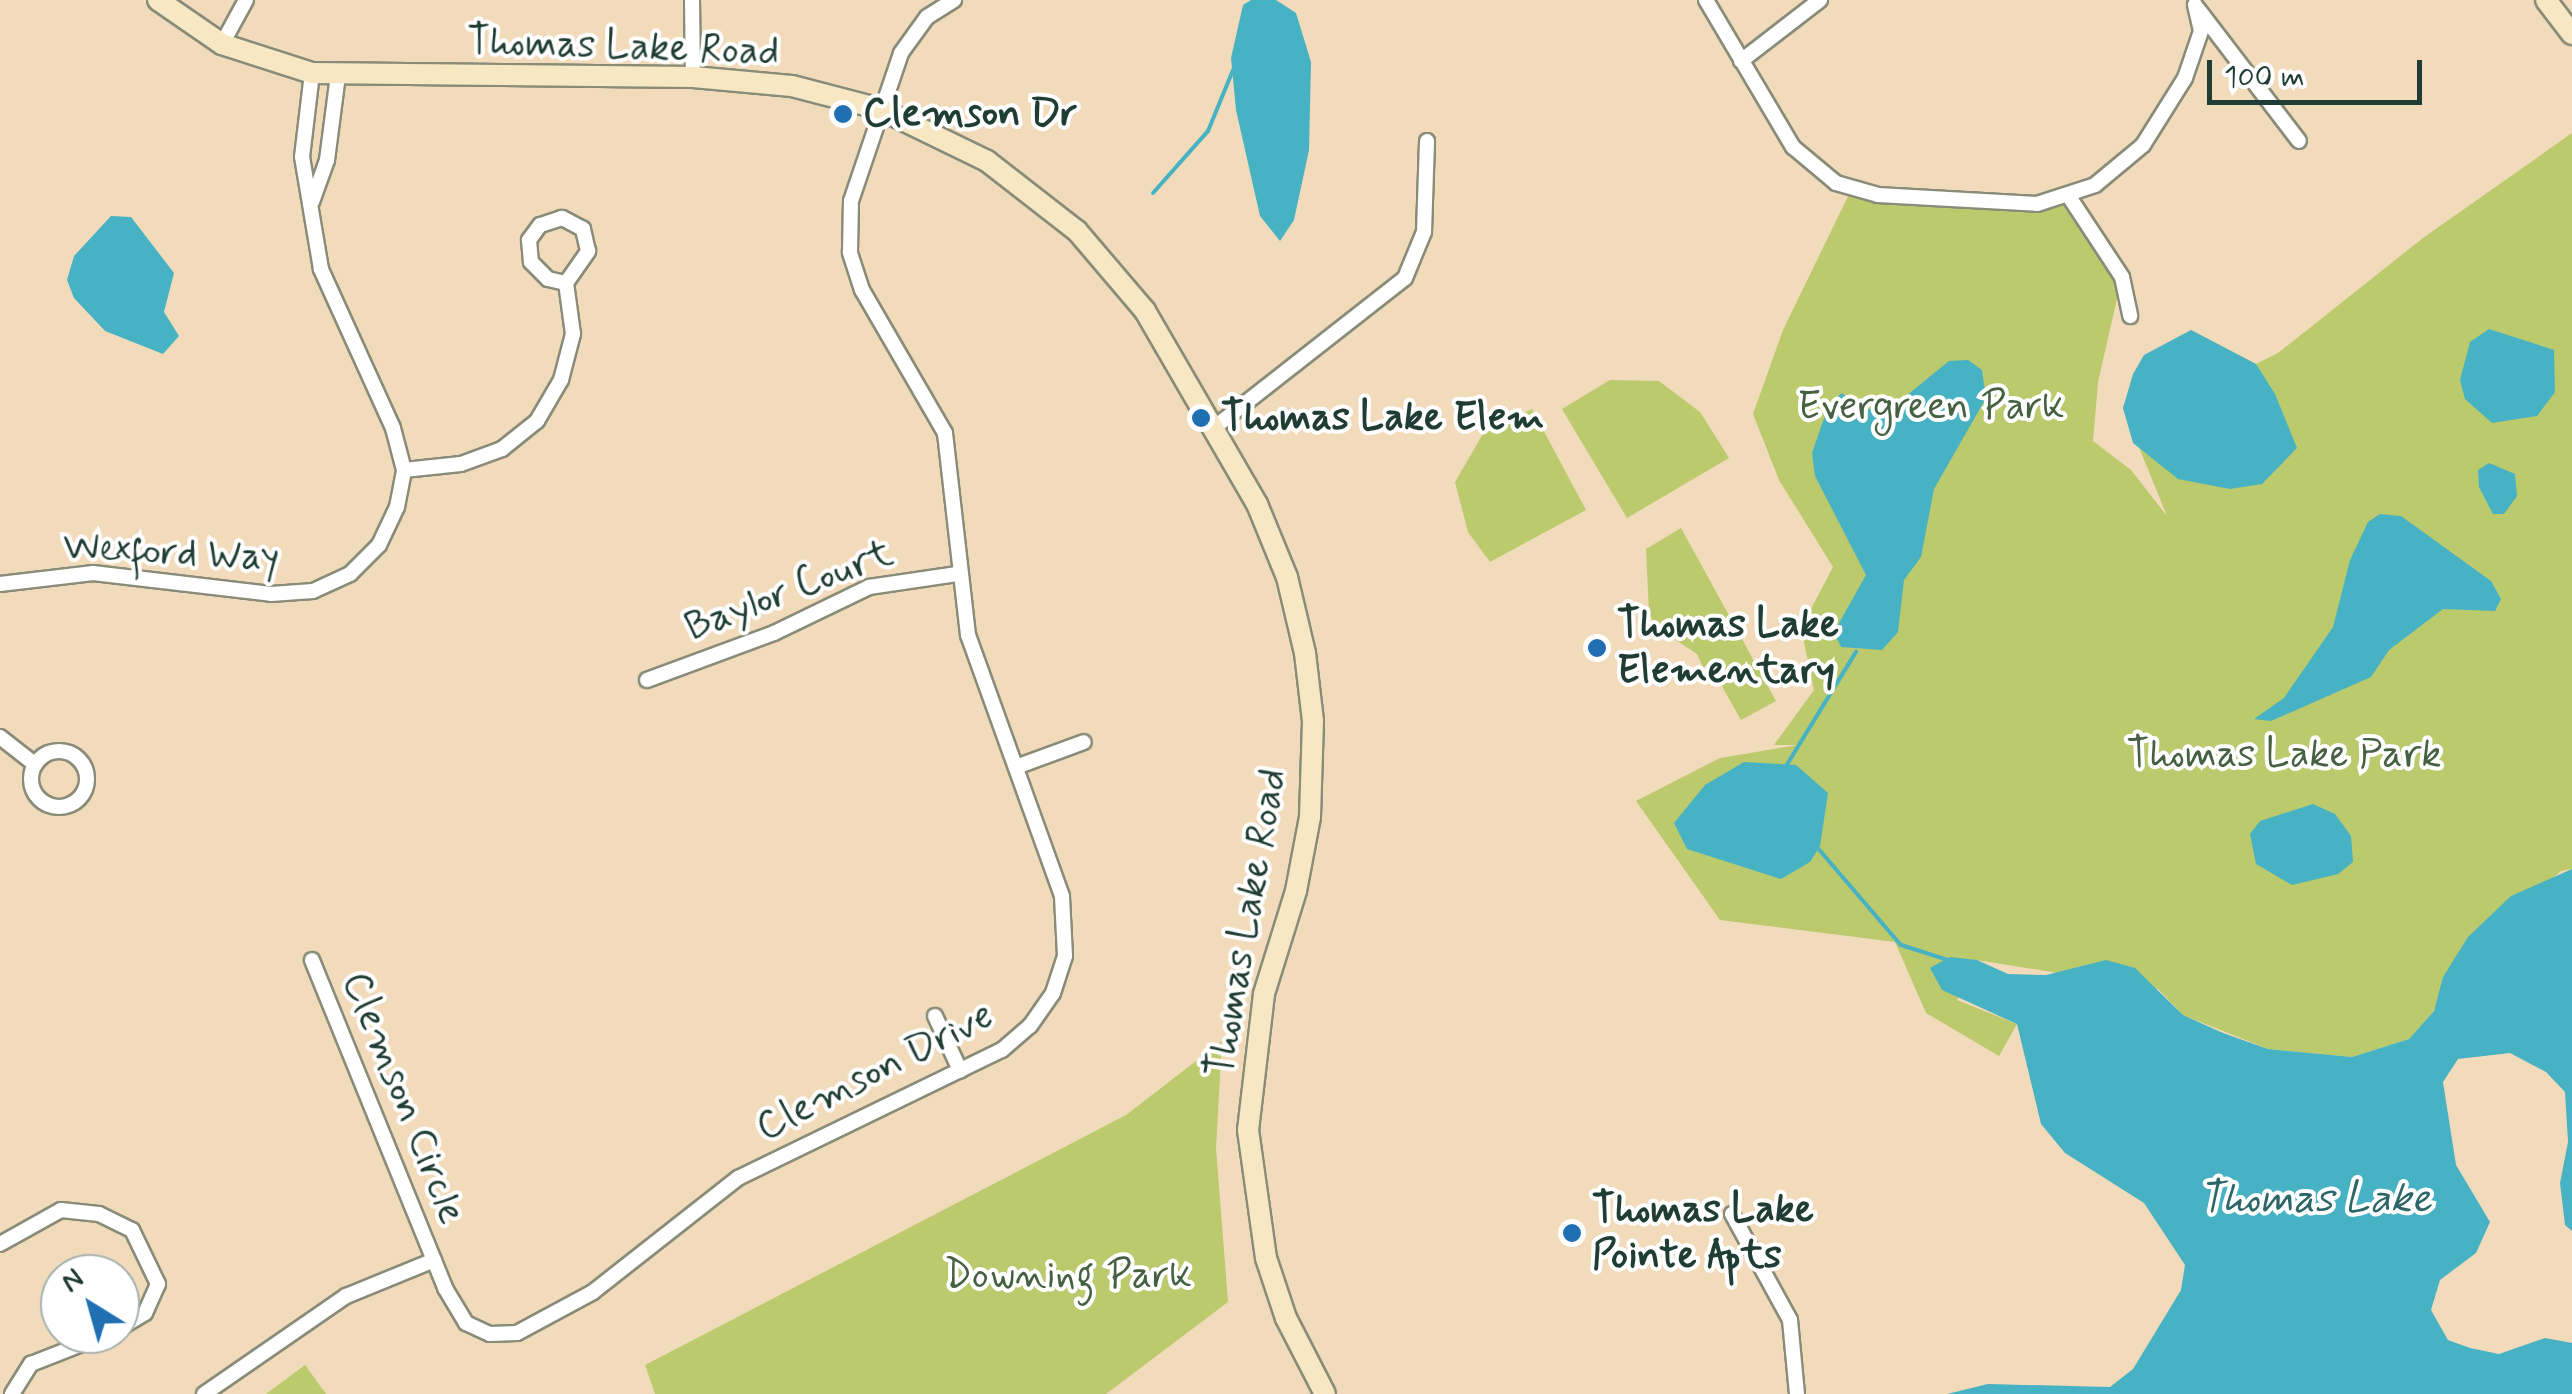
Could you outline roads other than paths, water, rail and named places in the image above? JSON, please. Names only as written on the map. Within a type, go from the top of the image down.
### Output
[{"type":"street","name":"Thomas Lake Road","points":[[158,0],[222,44],[258,60],[312,72],[693,78],[792,86],[880,109],[987,161],[1077,231],[1146,312],[1214,427],[1286,577],[1308,670],[1310,816],[1296,891],[1264,994],[1248,1130],[1266,1258],[1286,1318],[1326,1394]]},
{"type":"street","points":[[222,44],[246,0]]},
{"type":"street","points":[[692,0],[693,78]]},
{"type":"street","name":"Clemson Drive","points":[[434,1260],[466,1323],[490,1334],[517,1333],[593,1292],[738,1178],[1002,1050],[1030,1026],[1053,993],[1065,956],[1062,896],[968,635],[957,574],[944,432],[862,290],[850,252],[851,201],[901,53],[927,17],[954,0]]},
{"type":"street","points":[[1706,0],[1792,147],[1836,183],[1890,196],[2037,204],[2095,185],[2143,145],[2185,78],[2201,31],[2193,2]]},
{"type":"street","points":[[1741,61],[1820,0]]},
{"type":"street","points":[[2546,0],[2572,34]]},
{"type":"street","points":[[2193,2],[2299,141]]},
{"type":"street","name":"Wexford Way","points":[[0,584],[93,573],[271,594],[313,591],[350,574],[380,544],[398,506],[404,470],[393,428],[320,269],[302,157],[312,72]]},
{"type":"street","name":"Wexford Way","points":[[312,203],[327,160],[338,75]]},
{"type":"street","points":[[1214,427],[1405,278],[1424,232],[1427,141]]},
{"type":"street","points":[[2068,196],[2122,277],[2130,316]]},
{"type":"street","points":[[562,218],[583,230],[588,251],[581,271],[566,283],[548,279],[531,262],[529,240],[540,224],[562,218]]},
{"type":"street","points":[[404,470],[475,459],[502,449],[537,421],[561,380],[573,334],[566,283]]},
{"type":"street","name":"Baylor Court","points":[[646,680],[774,633],[869,587],[957,574]]},
{"type":"street","points":[[0,737],[32,762]]},
{"type":"street","points":[[1016,767],[1084,742]]},
{"type":"street","points":[[48,752],[80,758],[87,770],[82,796],[60,809],[48,806],[30,781],[32,762],[48,752]]},
{"type":"street","name":"Clemson Circle","points":[[312,960],[434,1260]]},
{"type":"street","points":[[935,1016],[960,1070]]},
{"type":"street","points":[[0,1244],[61,1210],[99,1214],[132,1230],[158,1284],[140,1316]]},
{"type":"street","points":[[1732,1214],[1790,1320],[1797,1394]]},
{"type":"street","points":[[204,1394],[346,1296],[434,1260]]},
{"type":"street","points":[[12,1394],[31,1364],[56,1354]]},
{"type":"water","points":[[1251,0],[1276,0],[1296,13],[1311,62],[1309,150],[1294,220],[1280,241],[1260,216],[1236,110],[1231,58],[1243,5]]},
{"type":"water","points":[[111,216],[131,217],[174,273],[164,312],[179,336],[163,354],[105,331],[74,298],[67,280],[74,256]]},
{"type":"water","points":[[2489,329],[2554,350],[2555,392],[2537,416],[2492,423],[2465,399],[2460,380],[2470,342]]},
{"type":"water","points":[[2191,330],[2256,364],[2275,394],[2297,448],[2262,484],[2230,489],[2178,479],[2133,443],[2123,408],[2133,374],[2144,355]]},
{"type":"water","points":[[1968,360],[1982,370],[1986,398],[1934,489],[1921,557],[1904,580],[1898,632],[1882,650],[1841,647],[1834,632],[1866,575],[1815,476],[1812,453],[1829,404],[1842,393],[1861,409],[1890,409],[1949,361]]},
{"type":"water","points":[[2489,463],[2515,474],[2517,496],[2504,514],[2493,514],[2479,487],[2478,470]]},
{"type":"water","points":[[2380,514],[2401,516],[2491,581],[2501,599],[2495,611],[2443,609],[2389,650],[2371,677],[2271,721],[2254,719],[2284,698],[2333,627],[2350,560],[2368,522]]},
{"type":"water","points":[[1744,762],[1796,765],[1828,793],[1820,846],[1810,862],[1781,879],[1687,849],[1674,823],[1705,785]]},
{"type":"water","points":[[2313,804],[2335,814],[2351,836],[2353,862],[2338,874],[2292,885],[2256,864],[2250,834],[2260,821]]},
{"type":"water","name":"Thomas Lake","points":[[2572,869],[2572,1231],[2565,1225],[2560,1183],[2568,1142],[2565,1092],[2546,1072],[2510,1053],[2458,1059],[2443,1082],[2456,1165],[2490,1222],[2476,1253],[2440,1280],[2431,1310],[2448,1340],[2470,1348],[2499,1354],[2545,1338],[2572,1343],[2572,1394],[1947,1394],[1988,1384],[2110,1387],[2133,1369],[2181,1290],[2185,1265],[2144,1203],[2065,1153],[2041,1124],[2017,1024],[1942,990],[1930,968],[1950,957],[1977,960],[2008,974],[2046,975],[2106,960],[2135,968],[2183,1015],[2223,1033],[2268,1049],[2352,1057],[2409,1039],[2434,1011],[2443,977],[2468,937],[2511,896]]},
{"type":"waterway","points":[[1153,193],[1208,131],[1233,70]]},
{"type":"waterway","points":[[1783,771],[1856,652]]},
{"type":"waterway","points":[[1816,846],[1901,945],[1948,960]]},
{"type":"place","name":"Clemson Dr","points":[[843,114]]},
{"type":"place","name":"Thomas Lake Elem","points":[[1201,418]]},
{"type":"place","name":"Thomas Lake Elementary","points":[[1597,648]]},
{"type":"place","name":"Thomas Lake Pointe Apts","points":[[1572,1233]]},
{"type":"park label","name":"Evergreen Park","points":[[1931,407]]},
{"type":"park label","name":"Thomas Lake Park","points":[[2284,755]]},
{"type":"park label","name":"Downing Park","points":[[1068,1276]]}]
